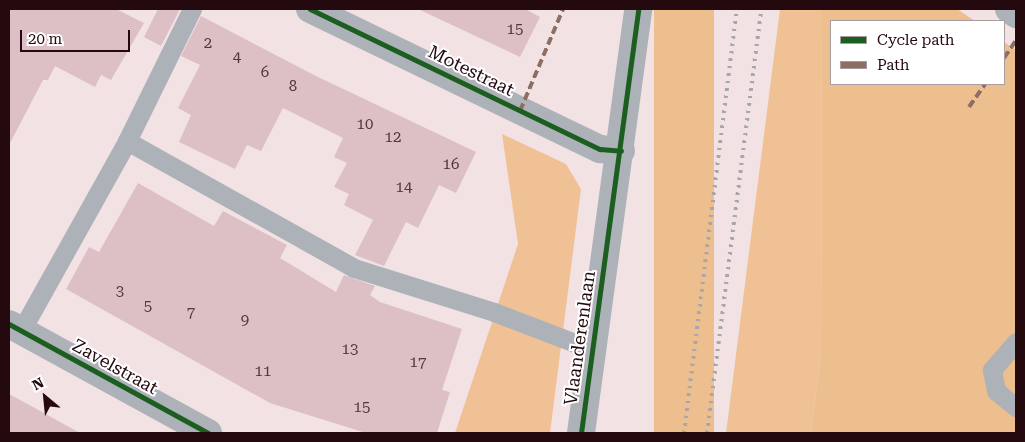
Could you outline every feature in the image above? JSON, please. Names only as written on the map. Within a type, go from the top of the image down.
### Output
[{"type":"street","name":"Motestraat","points":[[310,9],[600,149],[621,151]]},
{"type":"street","name":"Vlaanderenlaan","points":[[581,433],[621,151],[638,9]]},
{"type":"street","points":[[1009,9],[1016,14]]},
{"type":"street","name":"Zavelstraat","points":[[15,328],[208,433]]},
{"type":"lane","points":[[15,328],[126,141],[192,9]]},
{"type":"lane","points":[[126,141],[354,268],[494,312],[593,350]]},
{"type":"lane","points":[[1016,342],[992,370],[996,391],[1016,407]]},
{"type":"shaded area","points":[[654,9],[714,9],[714,433],[654,433]]},
{"type":"shaded area","points":[[780,9],[822,9],[821,352],[811,433],[726,433]]},
{"type":"shaded area","points":[[822,9],[957,9],[974,20],[830,20],[830,85],[1005,85],[1005,43],[1016,50],[1016,433],[811,433],[821,352]]},
{"type":"shaded area","points":[[502,134],[566,164],[581,189],[550,433],[455,433],[518,244]]},
{"type":"building","points":[[9,9],[116,9],[144,23],[111,80],[101,75],[95,87],[55,66],[48,80],[43,80],[9,145]]},
{"type":"building","points":[[158,9],[180,9],[161,46],[144,37]]},
{"type":"building","points":[[418,9],[525,9],[540,17],[520,57]]},
{"type":"building","points":[[201,16],[316,76],[476,152],[456,193],[439,185],[418,228],[406,222],[384,266],[355,255],[373,220],[344,205],[349,194],[334,187],[347,163],[334,157],[343,138],[283,108],[261,151],[247,145],[235,169],[179,142],[191,115],[178,108],[200,65],[181,56]]},
{"type":"building","points":[[138,183],[214,226],[223,211],[287,245],[280,258],[336,292],[344,275],[375,286],[370,295],[380,302],[462,329],[442,390],[450,392],[437,433],[366,433],[270,403],[66,289],[89,247],[99,252]]},
{"type":"building","points":[[9,394],[33,407],[80,433],[9,433]]},
{"type":"railway","points":[[684,433],[737,9]]},
{"type":"railway","points":[[707,433],[761,9]]},
{"type":"marked path","points":[[520,111],[563,9]]},
{"type":"marked path","points":[[1005,56],[1016,40]]},
{"type":"marked path","points":[[969,107],[984,85]]},
{"type":"cycle path","points":[[310,9],[600,149],[621,151]]},
{"type":"cycle path","points":[[581,433],[638,9]]},
{"type":"cycle path","points":[[9,324],[208,433]]}]
